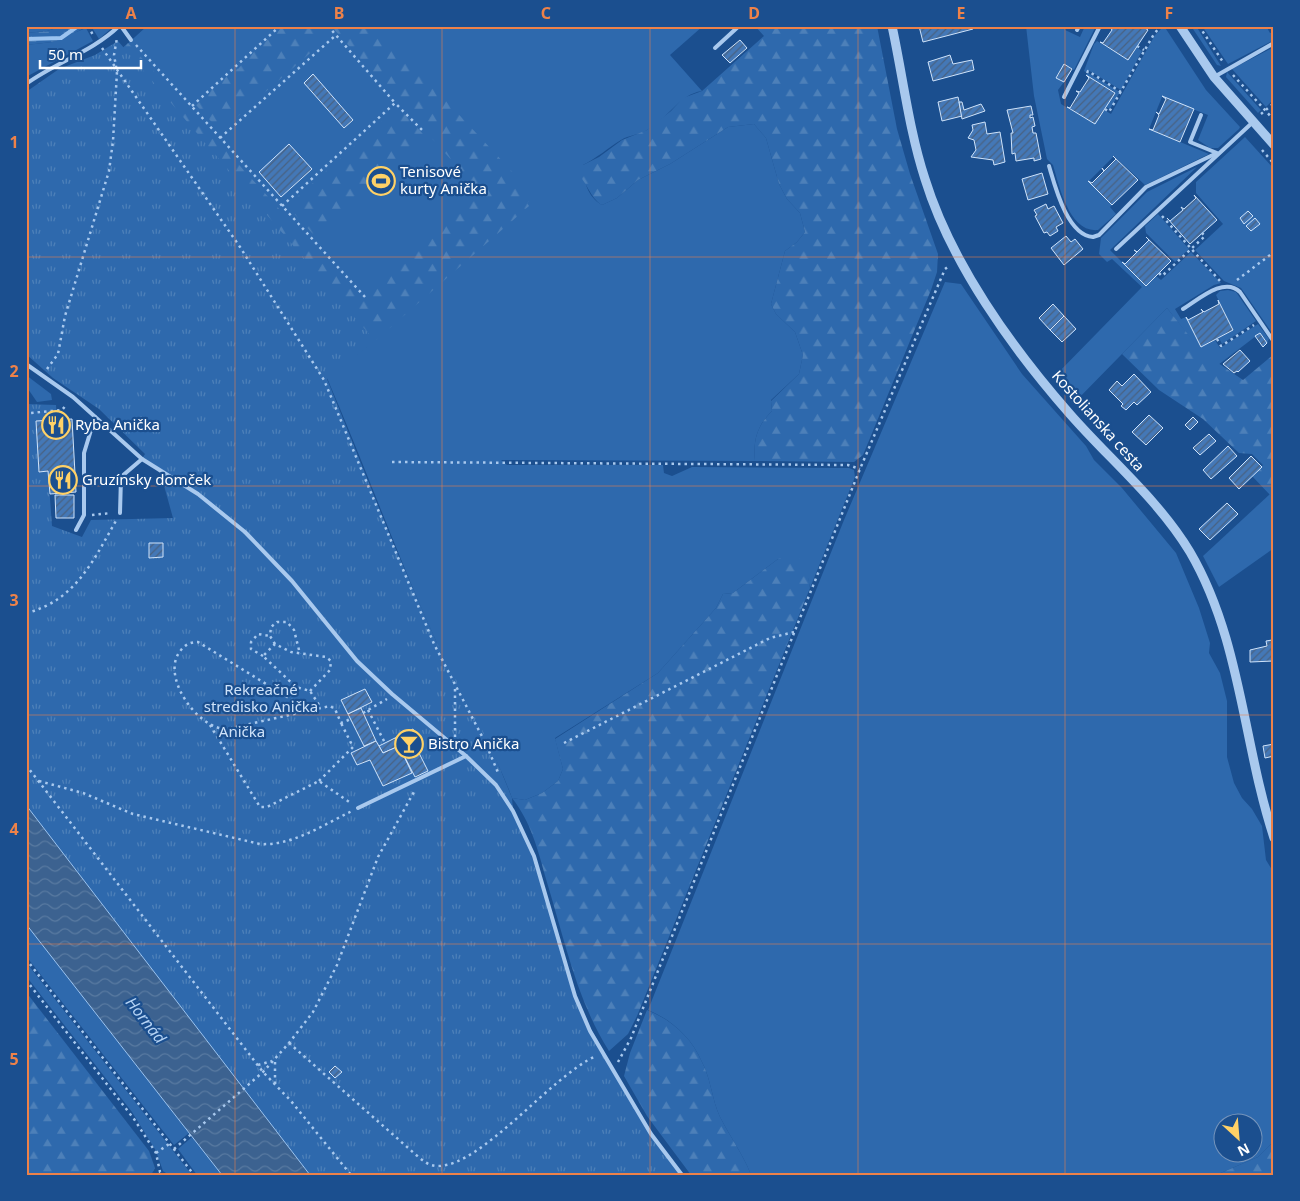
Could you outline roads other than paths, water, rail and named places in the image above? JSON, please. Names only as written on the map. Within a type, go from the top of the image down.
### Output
[{"type":"street","name":"Kostolianska cesta","points":[[892,26],[925,180],[943,226],[960,259],[979,291],[1039,376],[1069,414],[1169,523],[1188,550],[1212,595],[1228,646],[1258,788],[1274,838]]},
{"type":"street","points":[[1180,26],[1214,77],[1274,145]]},
{"type":"lane","points":[[26,84],[99,44],[119,26],[132,40]]},
{"type":"lane","points":[[715,48],[739,26]]},
{"type":"lane","points":[[1064,97],[1100,26]]},
{"type":"lane","points":[[1214,77],[1274,43]]},
{"type":"lane","points":[[1201,115],[1190,142],[1217,153]]},
{"type":"lane","points":[[1116,249],[1217,153],[1253,122]]},
{"type":"lane","points":[[1049,166],[1066,214],[1082,233],[1093,237],[1099,235],[1146,188],[1217,153]]},
{"type":"lane","points":[[1183,309],[1223,286],[1230,286],[1240,292],[1274,342]]},
{"type":"lane","points":[[26,364],[41,377],[73,397],[142,459],[198,494],[246,532],[292,581],[357,661],[392,694],[456,747],[496,785],[513,812],[534,856],[575,996],[602,1053],[651,1134],[682,1175]]},
{"type":"lane","points":[[76,530],[84,515],[84,453],[95,417]]},
{"type":"lane","points":[[120,513],[121,477],[142,459]]},
{"type":"lane","points":[[358,808],[466,756]]},
{"type":"water","name":"Hornád","points":[[26,805],[310,1175],[222,1175],[26,924]]},
{"type":"waterway","points":[[26,39],[61,38],[78,26]]},
{"type":"place","name":"Tenisové kurty Anička","points":[[381,181]]},
{"type":"place","name":"Ryba Anička","points":[[56,425]]},
{"type":"place","name":"Gruzínsky domček","points":[[63,480]]},
{"type":"place","name":"Bistro Anička","points":[[409,744]]},
{"type":"park label","name":"Rekreačné stredisko Anička","points":[[261,698]]},
{"type":"park label","name":"Anička","points":[[242,732]]}]
